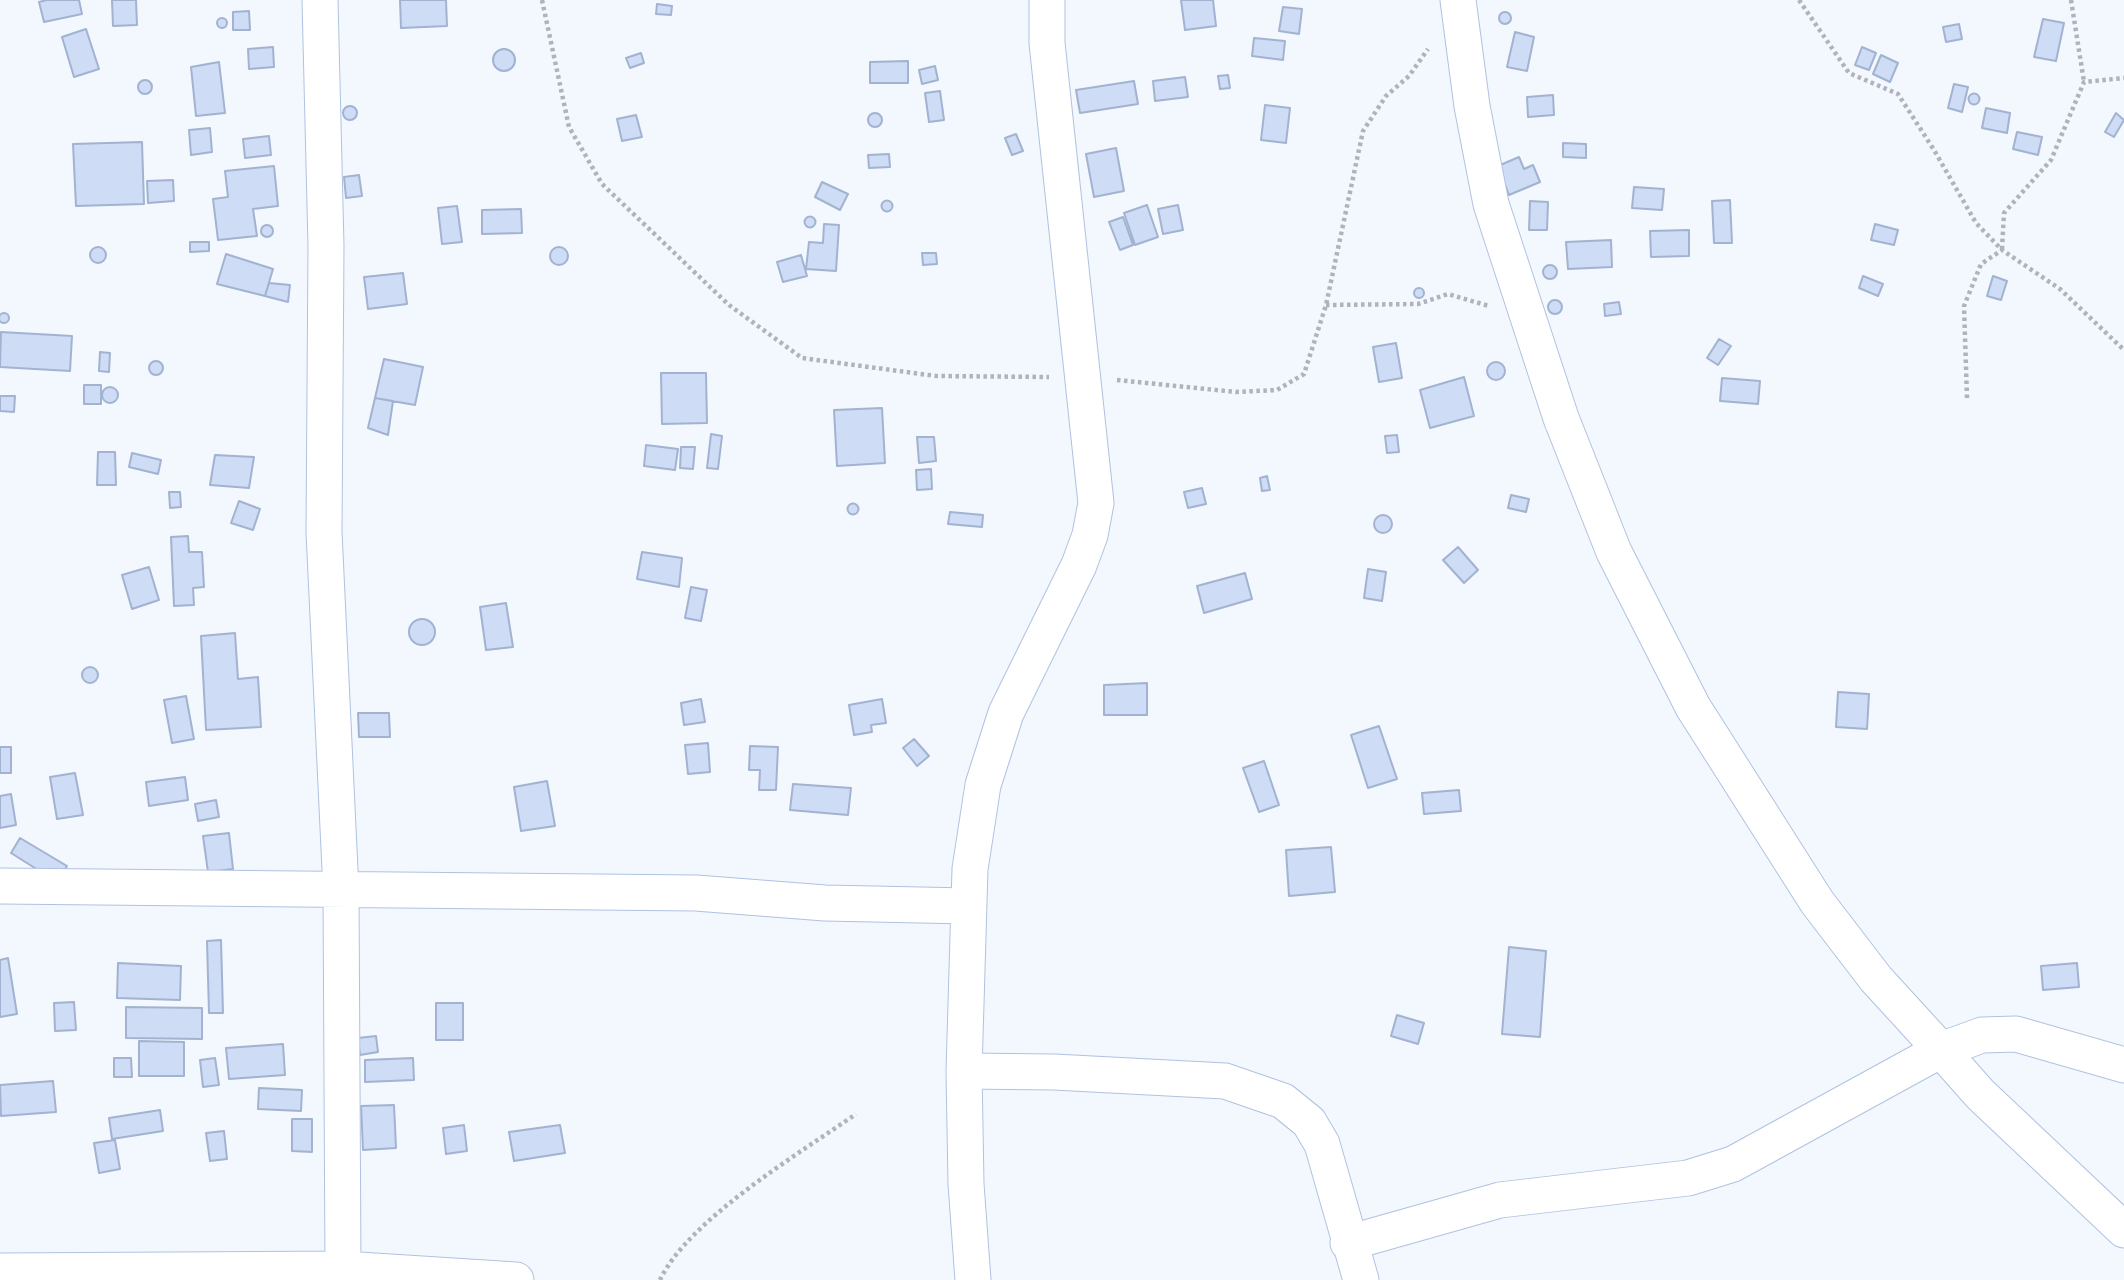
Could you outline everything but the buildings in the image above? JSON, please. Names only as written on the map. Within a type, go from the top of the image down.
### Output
[{"type":"street","points":[[320,0],[326,246],[324,532],[341,891],[343,1275]]},
{"type":"street","points":[[973,1280],[966,1184],[964,1071],[970,869],[983,785],[1006,713],[1090,535],[1096,503],[1047,43],[1047,0]]},
{"type":"street","points":[[1458,3],[1472,106],[1491,204],[1525,308],[1587,491],[1656,638],[1693,707],[1817,902],[1877,979],[1989,1103],[2124,1230]]},
{"type":"street","points":[[0,886],[696,893],[825,903],[969,906]]},
{"type":"street","points":[[1348,1243],[1500,1200],[1688,1178],[1733,1164],[1941,1050],[1982,1035],[2016,1034],[2124,1065]]},
{"type":"street","points":[[964,1071],[1054,1072],[1225,1081],[1283,1101],[1309,1122],[1322,1144],[1348,1243],[1361,1280]]},
{"type":"street","points":[[0,1271],[516,1280]]},
{"type":"path","points":[[542,0],[569,127],[602,184],[729,305],[802,358],[936,376],[1084,377],[1236,392],[1277,390],[1304,374],[1326,305],[1363,131],[1386,96],[1409,76],[1458,3]]},
{"type":"path","points":[[1799,0],[1849,73],[1898,94],[1976,223],[2002,250],[2060,289],[2124,350]]},
{"type":"path","points":[[2002,250],[2004,213],[2051,160],[2084,82],[2077,24],[2071,0]]},
{"type":"path","points":[[2084,82],[2124,78]]},
{"type":"path","points":[[1967,398],[1964,306],[1981,264],[2002,250]]},
{"type":"path","points":[[1326,305],[1418,304],[1448,294],[1492,307],[1525,308]]},
{"type":"path","points":[[660,1280],[670,1258],[736,1198],[856,1114]]}]
